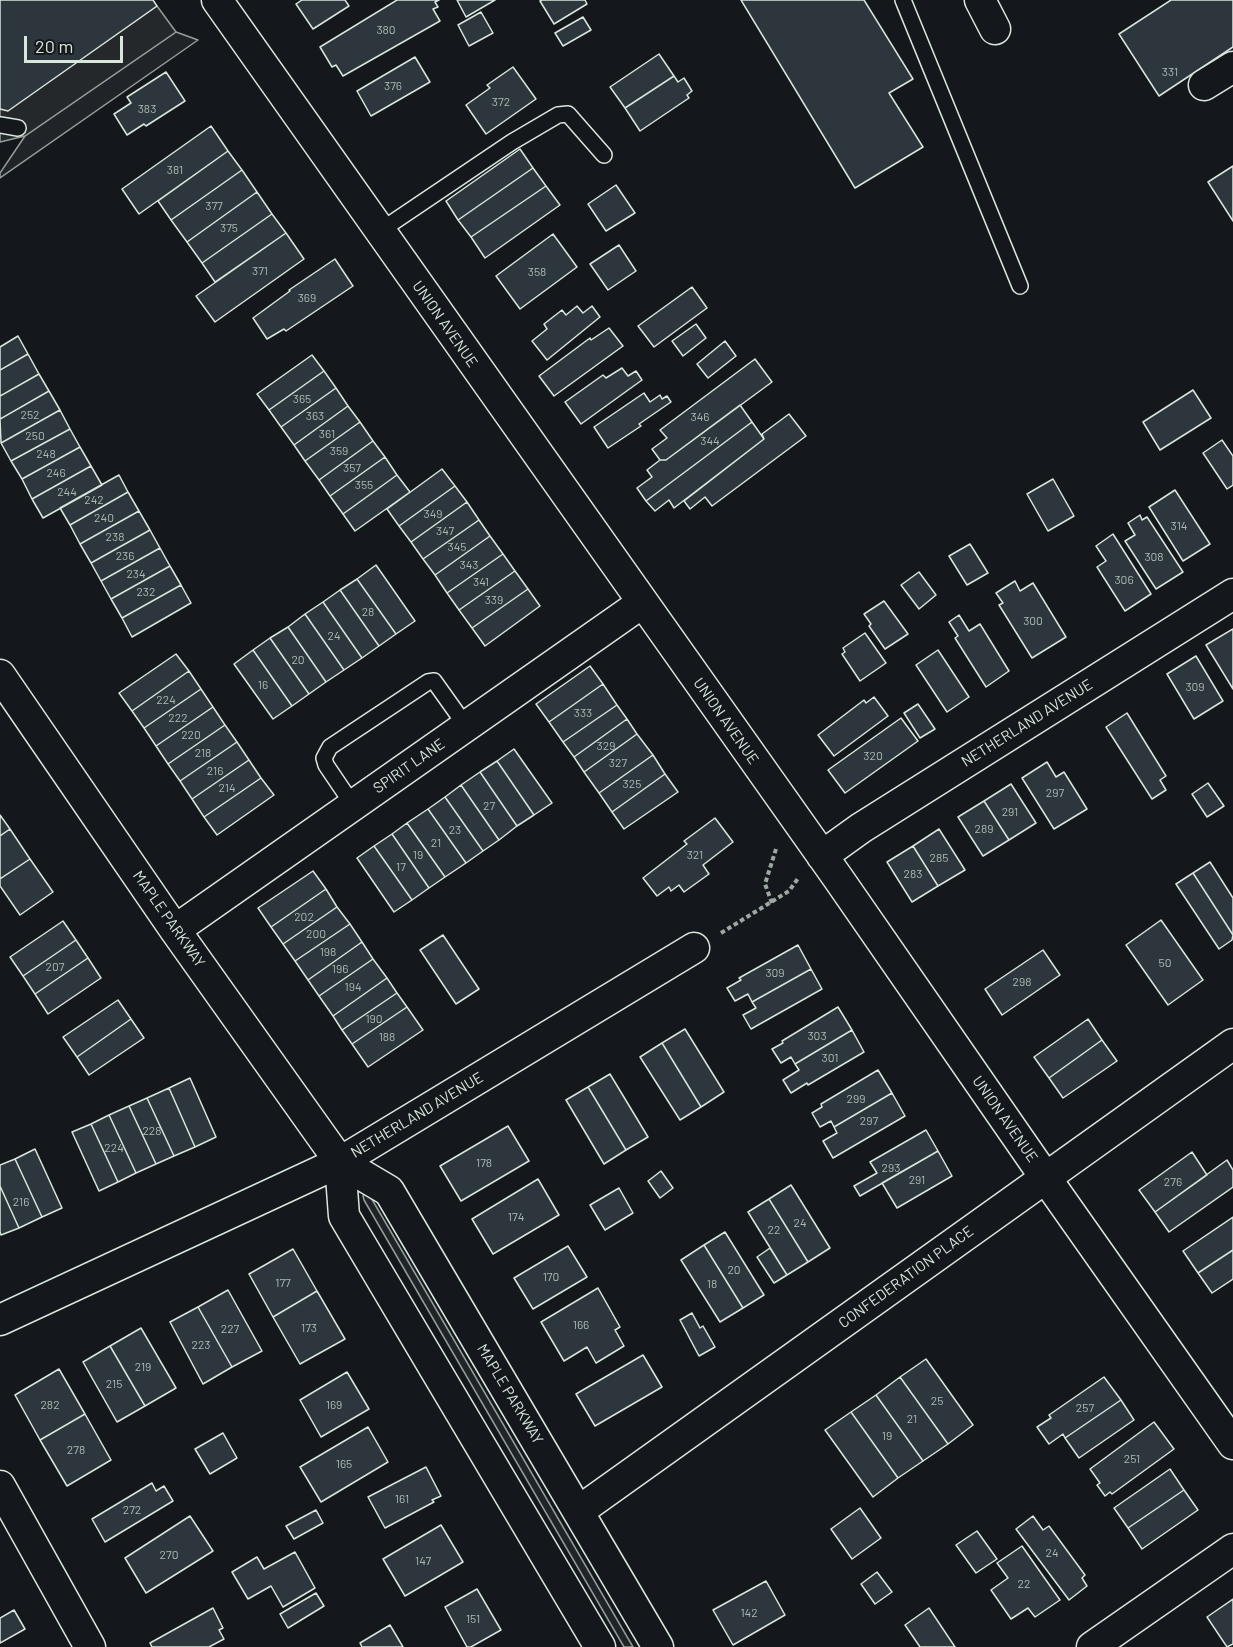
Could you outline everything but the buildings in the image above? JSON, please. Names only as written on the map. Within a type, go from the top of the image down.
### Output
[{"type":"street","name":"UNION AVENUE","points":[[217,0],[642,603],[812,865],[1045,1177],[1233,1443]]},
{"type":"street","points":[[980,0],[995,29]]},
{"type":"street","points":[[1204,85],[1233,67]]},
{"type":"street","name":"NETHERLAND AVENUE","points":[[812,865],[871,821],[1233,594]]},
{"type":"street","name":"SPIRIT LANE","points":[[175,930],[642,603]]},
{"type":"street","name":"MAPLE PARKWAY","points":[[0,675],[175,930],[340,1162],[389,1191],[658,1647]]},
{"type":"street","name":"NETHERLAND AVENUE","points":[[0,1320],[340,1162],[694,948]]},
{"type":"street","name":"CONFEDERATION PLACE","points":[[579,1511],[1233,1044]]},
{"type":"street","points":[[340,1162],[344,1216],[600,1647]]},
{"type":"street","points":[[0,1486],[90,1647]]},
{"type":"street","points":[[1092,1647],[1233,1549]]},
{"type":"lane","points":[[903,0],[1020,286]]},
{"type":"lane","points":[[380,231],[512,142],[558,115],[568,114],[604,155]]},
{"type":"lane","points":[[0,124],[18,128]]},
{"type":"lane","points":[[353,805],[326,765],[324,758],[330,747],[428,682],[434,681],[466,726]]},
{"type":"path","points":[[772,903],[765,884],[776,849]]},
{"type":"path","points":[[694,948],[772,903],[789,891],[812,865]]},
{"type":"shaded area","points":[[157,6],[176,32],[25,136],[0,142],[0,109],[8,110]]},
{"type":"shaded area","points":[[176,32],[198,40],[0,178],[0,173],[25,136]]},
{"type":"shaded area","points":[[365,1193],[370,1196],[633,1647],[624,1647],[364,1200]]}]
